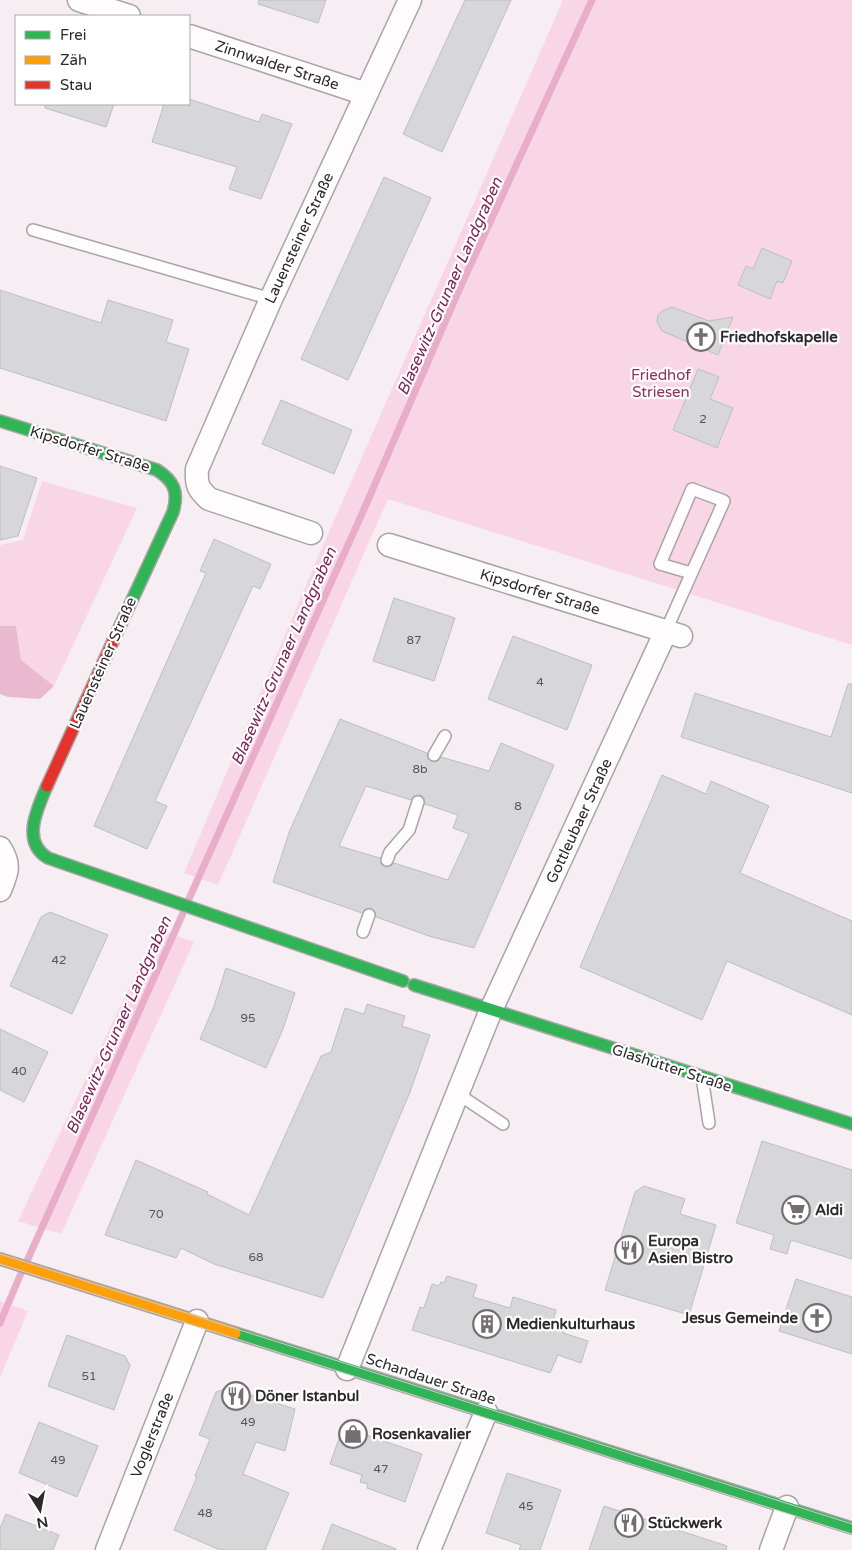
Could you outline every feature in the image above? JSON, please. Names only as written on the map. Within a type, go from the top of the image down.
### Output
[{"type":"street","points":[[79,0],[126,15]]},
{"type":"street","name":"Lauensteiner Straße","points":[[311,533],[209,500],[199,490],[197,478],[201,458],[271,299],[410,0]]},
{"type":"street","name":"Zinnwalder Straße","points":[[190,36],[366,94]]},
{"type":"street","name":"Kipsdorfer Straße","points":[[0,421],[156,470],[168,477],[174,485]]},
{"type":"street","name":"Lauensteiner Straße","points":[[174,485],[177,499],[173,512],[38,809],[32,826],[34,843],[42,854],[56,862],[207,912],[403,981]]},
{"type":"street","name":"Kipsdorfer Straße","points":[[389,545],[679,635]]},
{"type":"street","name":"Gottleubaer Straße","points":[[348,1369],[491,1010],[679,635]]},
{"type":"street","points":[[0,890],[7,871],[3,853]]},
{"type":"street","name":"Glashütter Straße","points":[[414,985],[852,1124]]},
{"type":"street","name":"Schandauer Straße","points":[[0,1259],[852,1528]]},
{"type":"street","name":"Voglerstraße","points":[[107,1550],[197,1321]]},
{"type":"street","points":[[429,1550],[486,1412]]},
{"type":"street","points":[[772,1550],[787,1507]]},
{"type":"lane","points":[[33,230],[271,299]]},
{"type":"lane","points":[[679,635],[692,574],[724,501],[692,489],[660,564],[692,574]]},
{"type":"lane","points":[[434,755],[445,736]]},
{"type":"lane","points":[[387,860],[390,852],[409,830],[418,802]]},
{"type":"lane","points":[[364,932],[369,915]]},
{"type":"lane","points":[[702,1077],[709,1123]]},
{"type":"lane","points":[[458,1094],[503,1124]]},
{"type":"green space","name":"Friedhof Striesen","points":[[563,0],[852,0],[852,645],[388,499],[218,885],[184,873],[318,557]]},
{"type":"green space","points":[[42,481],[137,508],[54,686],[21,660],[16,626],[0,626],[0,545],[23,540]]},
{"type":"green space","points":[[157,929],[194,942],[61,1234],[18,1221]]},
{"type":"green space","points":[[0,1301],[28,1311],[0,1377]]},
{"type":"shaded area","points":[[0,626],[16,626],[21,660],[54,686],[40,699],[8,697],[0,694]]},
{"type":"building","points":[[259,0],[326,0],[318,23],[258,4]]},
{"type":"building","points":[[465,0],[511,0],[442,152],[403,134]]},
{"type":"building","points":[[190,99],[259,122],[262,114],[292,124],[261,199],[229,189],[237,167],[152,142],[164,105],[190,105]]},
{"type":"building","points":[[45,105],[114,105],[106,127],[45,108]]},
{"type":"building","points":[[384,177],[431,198],[348,380],[301,359]]},
{"type":"building","points":[[762,248],[792,261],[783,283],[777,281],[770,299],[738,285],[746,266],[753,269]]},
{"type":"building","points":[[0,290],[101,323],[108,300],[173,320],[166,342],[189,349],[166,421],[0,368]]},
{"type":"building","name":"Friedhofskapelle","points":[[672,307],[709,321],[733,317],[718,355],[662,331],[657,322],[658,315]]},
{"type":"building","points":[[698,369],[719,377],[710,399],[733,408],[717,448],[673,430]]},
{"type":"building","points":[[281,400],[352,430],[334,474],[262,444]]},
{"type":"building","points":[[0,466],[37,478],[18,536],[0,540]]},
{"type":"building","points":[[214,539],[271,564],[260,589],[253,586],[155,801],[167,806],[147,849],[94,826],[206,573],[200,571]]},
{"type":"building","points":[[394,598],[455,618],[434,681],[373,661]]},
{"type":"building","points":[[513,636],[592,665],[567,730],[488,699]]},
{"type":"building","points":[[848,684],[852,684],[852,793],[681,737],[695,693],[831,737]]},
{"type":"building","points":[[340,719],[427,753],[428,759],[434,762],[438,761],[441,757],[489,771],[501,743],[554,765],[474,948],[429,936],[376,917],[375,911],[371,908],[365,909],[362,913],[273,882],[290,830]],"holes":[[[366,786],[411,800],[413,796],[420,795],[424,797],[425,804],[458,815],[453,828],[469,834],[448,880],[394,863],[391,866],[385,867],[381,864],[380,858],[339,846]]]},
{"type":"building","points":[[662,775],[706,794],[711,781],[769,806],[740,873],[852,921],[852,1015],[727,961],[702,1020],[580,967]]},
{"type":"building","points":[[50,912],[108,935],[72,1014],[10,986],[41,917]]},
{"type":"building","points":[[226,968],[295,993],[283,1029],[266,1068],[200,1039],[214,1006]]},
{"type":"building","points":[[367,1004],[405,1016],[402,1026],[430,1035],[410,1092],[323,1298],[214,1264],[181,1248],[176,1258],[105,1235],[136,1160],[208,1192],[207,1194],[249,1215],[321,1056],[331,1052],[345,1008],[364,1014]]},
{"type":"building","points":[[0,1029],[48,1052],[24,1102],[0,1090]]},
{"type":"building","name":"Aldi","points":[[762,1141],[852,1170],[852,1259],[791,1240],[787,1254],[770,1249],[774,1235],[736,1223]]},
{"type":"building","points":[[644,1186],[685,1199],[680,1214],[716,1225],[689,1315],[605,1290],[635,1192]]},
{"type":"building","name":"Medienkulturhaus","points":[[447,1276],[477,1285],[473,1297],[510,1308],[513,1297],[556,1310],[553,1322],[565,1326],[563,1333],[588,1341],[581,1363],[558,1355],[550,1373],[412,1330],[420,1307],[424,1308],[432,1284],[439,1286],[441,1282],[444,1283]]},
{"type":"building","points":[[796,1279],[852,1297],[852,1354],[779,1331]]},
{"type":"building","points":[[67,1335],[125,1356],[130,1365],[114,1410],[48,1386]]},
{"type":"building","points":[[228,1388],[295,1409],[285,1451],[256,1442],[243,1474],[289,1493],[265,1550],[220,1550],[174,1530],[197,1477],[195,1476],[210,1439],[199,1435],[216,1392]]},
{"type":"building","points":[[39,1422],[98,1446],[77,1497],[19,1473]]},
{"type":"building","points":[[343,1427],[422,1454],[405,1502],[367,1488],[368,1484],[360,1482],[362,1475],[330,1464]]},
{"type":"building","points":[[507,1473],[561,1490],[540,1550],[519,1550],[521,1545],[486,1533]]},
{"type":"building","points":[[604,1506],[727,1546],[726,1550],[589,1550]]},
{"type":"building","points":[[6,1514],[59,1535],[53,1550],[0,1550],[0,1528]]},
{"type":"building","points":[[332,1524],[396,1549],[322,1550]]},
{"type":"waterway","name":"Blasewitz‐Grunaer Landgraben","points":[[188,901],[365,507],[459,290],[592,0]]},
{"type":"waterway","name":"Blasewitz‐Grunaer Landgraben","points":[[27,1261],[184,911]]},
{"type":"waterway","name":"Blasewitz‐Grunaer Landgraben","points":[[0,1323],[22,1271]]},
{"type":"tram line","points":[[0,1254],[852,1524]]},
{"type":"tram line","points":[[0,1264],[852,1534]]},
{"type":"traffic: fast","points":[[0,421],[157,470],[168,478],[174,488],[175,505],[173,512],[113,641]]},
{"type":"traffic: fast","points":[[47,786],[36,815],[33,834],[35,843],[48,858],[403,981]]},
{"type":"traffic: fast","points":[[414,985],[852,1124]]},
{"type":"traffic: fast","points":[[235,1333],[852,1528]]},
{"type":"traffic: slow","points":[[0,1259],[235,1333]]},
{"type":"traffic: jam","points":[[47,786],[113,641]]},
{"type":"place","name":"Friedhofskapelle","points":[[701,337]]},
{"type":"place","name":"Aldi","points":[[796,1210]]},
{"type":"place","name":"Europa Asien Bistro","points":[[629,1250]]},
{"type":"place","name":"Jesus Gemeinde","points":[[817,1318]]},
{"type":"place","name":"Medienkulturhaus","points":[[487,1324]]},
{"type":"place","name":"Döner Istanbul","points":[[236,1396]]},
{"type":"place","name":"Rosenkavalier","points":[[353,1434]]},
{"type":"place","name":"Stückwerk","points":[[629,1523]]}]
